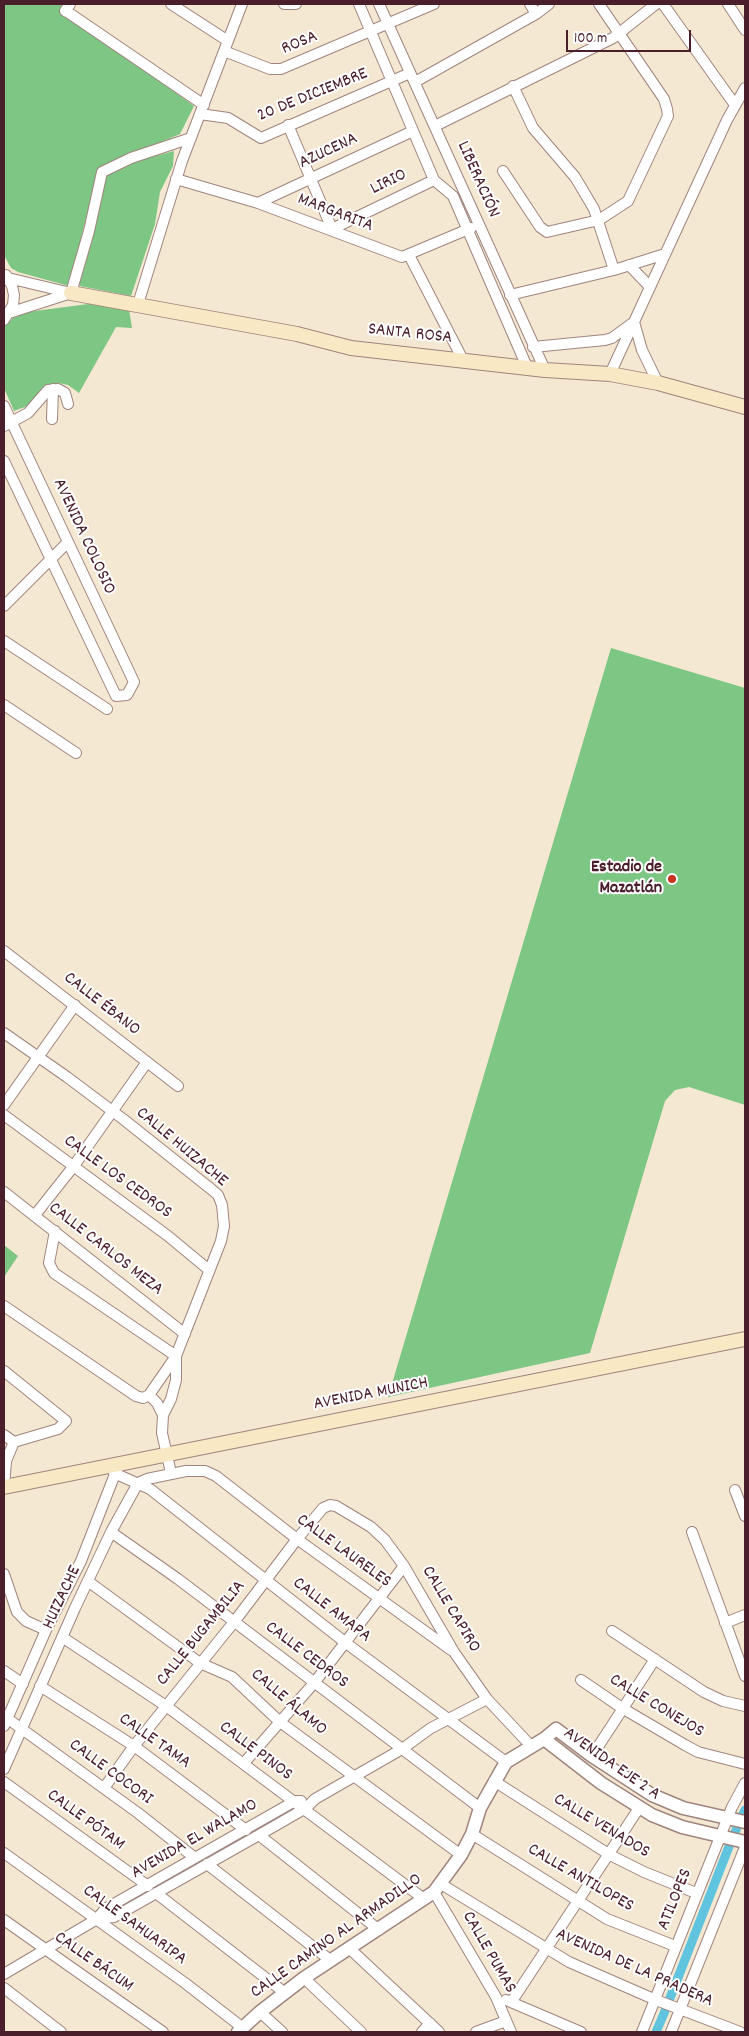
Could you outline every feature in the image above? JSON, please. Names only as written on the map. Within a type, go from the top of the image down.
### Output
[{"type":"main road","name":"SANTA ROSA","points":[[71,293],[297,334],[351,348],[545,370],[610,374],[658,383],[745,407]]},
{"type":"main road","name":"AVENIDA MUNICH","points":[[4,1487],[117,1468],[166,1455],[745,1339]]},
{"type":"street","name":"ROSA","points":[[171,4],[226,46],[270,69],[281,69],[387,26],[434,4]]},
{"type":"street","points":[[138,304],[176,179],[242,4]]},
{"type":"street","points":[[284,4],[296,4]]},
{"type":"street","points":[[359,4],[434,180],[453,196],[466,231],[526,367]]},
{"type":"street","name":"LIBERACIÓN","points":[[379,4],[387,26],[435,126],[545,370]]},
{"type":"street","points":[[530,4],[536,14]]},
{"type":"street","name":"20 DE DICIEMBRE","points":[[202,110],[228,118],[262,138],[392,81],[412,77],[536,14],[549,4]]},
{"type":"street","points":[[503,171],[540,227],[547,232],[599,220],[628,201],[668,116],[664,99],[599,4]]},
{"type":"street","points":[[435,126],[620,33],[656,4]]},
{"type":"street","points":[[663,4],[735,105]]},
{"type":"street","points":[[728,4],[745,30]]},
{"type":"street","points":[[69,8],[202,110]]},
{"type":"street","points":[[513,86],[532,128],[575,177],[599,220],[614,270]]},
{"type":"street","points":[[610,374],[735,105],[745,88]]},
{"type":"street","points":[[288,125],[332,229]]},
{"type":"street","name":"AZUCENA","points":[[258,203],[413,131]]},
{"type":"street","points":[[71,293],[89,231],[102,172],[131,158],[191,138]]},
{"type":"street","name":"MARGARITA","points":[[176,179],[258,203],[332,229],[392,255],[409,255]]},
{"type":"street","name":"LIRIO","points":[[332,229],[434,180]]},
{"type":"street","points":[[463,360],[409,255],[478,224]]},
{"type":"street","points":[[510,295],[614,270],[665,254]]},
{"type":"street","points":[[629,265],[650,287]]},
{"type":"street","points":[[6,275],[71,293]]},
{"type":"street","points":[[6,275],[14,295],[6,316]]},
{"type":"street","points":[[6,316],[71,293]]},
{"type":"street","points":[[533,347],[605,340],[612,338],[634,322]]},
{"type":"street","points":[[634,322],[642,350],[658,383]]},
{"type":"street","points":[[53,389],[65,393],[68,404]]},
{"type":"street","points":[[52,419],[53,389]]},
{"type":"street","points":[[7,424],[28,413],[40,397],[53,389]]},
{"type":"street","name":"AVENIDA COLOSIO","points":[[4,406],[7,424],[134,682],[127,695],[116,696],[51,560]]},
{"type":"street","points":[[4,461],[51,560]]},
{"type":"street","points":[[4,606],[67,544]]},
{"type":"street","points":[[4,641],[107,709]]},
{"type":"street","points":[[4,706],[76,753]]},
{"type":"street","name":"CALLE ÉBANO","points":[[4,951],[178,1086]]},
{"type":"street","points":[[4,1105],[37,1056],[76,1005]]},
{"type":"street","name":"CALLE HUIZACHE","points":[[4,1033],[112,1112],[218,1196],[222,1205],[224,1226],[221,1241],[176,1356],[176,1380],[171,1399],[163,1415],[162,1433],[171,1474]]},
{"type":"street","points":[[35,1215],[73,1167],[147,1062]]},
{"type":"street","name":"CALLE LOS CEDROS","points":[[4,1115],[168,1236],[209,1270]]},
{"type":"street","name":"CALLE CARLOS MEZA","points":[[4,1192],[185,1334]]},
{"type":"street","points":[[55,1231],[49,1263],[54,1273],[176,1356],[146,1397]]},
{"type":"street","points":[[4,1306],[136,1396],[146,1397],[157,1403],[163,1415]]},
{"type":"street","points":[[4,1371],[64,1419],[64,1424],[58,1429],[14,1442],[7,1456],[4,1487]]},
{"type":"street","points":[[4,1435],[14,1442]]},
{"type":"street","name":"CALLE AMAPA","points":[[117,1468],[150,1489],[265,1581],[506,1762]]},
{"type":"street","name":"HUIZACHE","points":[[5,1720],[46,1630],[81,1561],[117,1468]]},
{"type":"street","name":"CALLE LAURELES","points":[[171,1474],[205,1471],[216,1476],[297,1539],[454,1652]]},
{"type":"street","points":[[138,1483],[171,1474]]},
{"type":"street","name":"HUIZACHE","points":[[4,1770],[62,1637],[90,1582],[111,1532],[138,1483]]},
{"type":"street","points":[[735,1490],[745,1516]]},
{"type":"street","name":"CALLE BUGAMBILIA","points":[[104,1788],[134,1746],[234,1622],[297,1539],[322,1508],[330,1505]]},
{"type":"street","name":"CALLE CAPIRO","points":[[330,1505],[336,1506],[371,1527],[386,1540],[404,1566],[454,1652],[487,1699],[531,1746]]},
{"type":"street","points":[[102,1510],[119,1518]]},
{"type":"street","name":"CALLE CEDROS","points":[[111,1532],[234,1622],[480,1808]]},
{"type":"street","points":[[692,1532],[745,1676]]},
{"type":"street","points":[[81,1561],[94,1570]]},
{"type":"street","points":[[244,1764],[314,1683],[380,1600],[404,1566]]},
{"type":"street","points":[[4,1574],[16,1612],[26,1621],[46,1630]]},
{"type":"street","name":"CALLE ÁLAMO","points":[[90,1582],[200,1663],[232,1677],[280,1722],[461,1855]]},
{"type":"street","points":[[725,1623],[745,1616]]},
{"type":"street","points":[[612,1632],[704,1692],[745,1706]]},
{"type":"street","name":"CALLE PINOS","points":[[62,1637],[166,1706],[295,1801],[433,1891]]},
{"type":"street","points":[[592,1756],[655,1659]]},
{"type":"street","points":[[4,1670],[23,1684]]},
{"type":"street","name":"CALLE CONEJOS","points":[[581,1680],[622,1708],[698,1752],[745,1764]]},
{"type":"street","name":"CALLE TAMA","points":[[40,1686],[134,1746],[246,1830]]},
{"type":"street","name":"AVENIDA EL WALAMO","points":[[152,1890],[259,1836],[306,1808],[315,1799],[402,1749],[431,1728],[449,1721],[487,1699]]},
{"type":"street","name":"CALLE COCORI","points":[[5,1720],[104,1788],[195,1858]]},
{"type":"street","name":"CALLE CAMINO AL ARMADILLO","points":[[241,2030],[260,2012],[304,1978],[378,1930],[433,1891],[461,1855],[472,1834],[480,1808],[506,1762],[544,1739],[556,1729]]},
{"type":"street","name":"AVENIDA EJE 2 A","points":[[556,1729],[592,1756],[660,1798],[683,1808],[745,1822]]},
{"type":"street","name":"AVENIDA EJE 2 A","points":[[544,1739],[640,1808],[667,1822],[719,1837],[745,1842]]},
{"type":"street","name":"CALLE VENADOS","points":[[494,1781],[610,1855],[696,1894]]},
{"type":"street","name":"CALLE PÓTAM","points":[[4,1782],[152,1890],[284,1993]]},
{"type":"street","name":"ATILOPES","points":[[642,2032],[656,2000],[674,1946],[719,1837],[732,1806],[745,1783]]},
{"type":"street","name":"AVENIDA EL WALAMO","points":[[5,1974],[98,1919],[114,1917],[195,1858],[295,1801],[315,1799]]},
{"type":"street","points":[[512,2001],[640,1808]]},
{"type":"street","name":"CALLE ANTILOPES","points":[[472,1834],[607,1919],[674,1946]]},
{"type":"street","points":[[259,1836],[378,1930]]},
{"type":"street","points":[[671,2032],[745,1847]]},
{"type":"street","name":"CALLE SAHUARIPA","points":[[4,1853],[98,1919],[241,2030]]},
{"type":"street","points":[[206,1864],[330,1960]]},
{"type":"street","name":"AVENIDA DE LA PRADERA","points":[[433,1891],[547,1950],[656,2000],[740,2032]]},
{"type":"street","name":"CALLE PUMAS","points":[[433,1891],[496,1997],[512,2032]]},
{"type":"street","name":"CALLE BÁCUM","points":[[4,1920],[163,2032]]},
{"type":"street","points":[[349,1948],[439,2032]]},
{"type":"street","points":[[304,1978],[361,2032]]},
{"type":"street","points":[[4,1988],[61,2032]]},
{"type":"street","points":[[496,1997],[512,2001],[580,2032]]},
{"type":"street","points":[[260,2012],[282,2032]]},
{"type":"street","points":[[476,2032],[506,2021]]},
{"type":"street","points":[[422,2032],[430,2023]]},
{"type":"green space","points":[[4,4],[63,4],[60,8],[194,106],[180,134],[98,170],[69,286],[18,272],[11,268],[5,257]]},
{"type":"green space","points":[[174,151],[173,166],[160,192],[155,224],[131,296],[80,286],[77,281],[106,174],[133,162]]},
{"type":"green space","points":[[96,303],[129,309],[132,328],[116,327],[79,393],[68,385],[58,383],[49,386],[30,405],[14,411],[4,388],[4,327],[13,318],[27,312]]},
{"type":"green space","points":[[611,648],[745,688],[745,1105],[689,1087],[675,1090],[665,1101],[590,1353],[388,1397]]},
{"type":"green space","points":[[4,1245],[18,1256],[4,1277]]},
{"type":"waterway","points":[[742,1816],[745,1810]]},
{"type":"waterway","points":[[734,1835],[738,1825]]},
{"type":"waterway","points":[[670,1998],[730,1844]]},
{"type":"waterway","points":[[656,2032],[665,2011]]},
{"type":"place","name":"Estadio de Mazatlán","points":[[672,879]]}]
